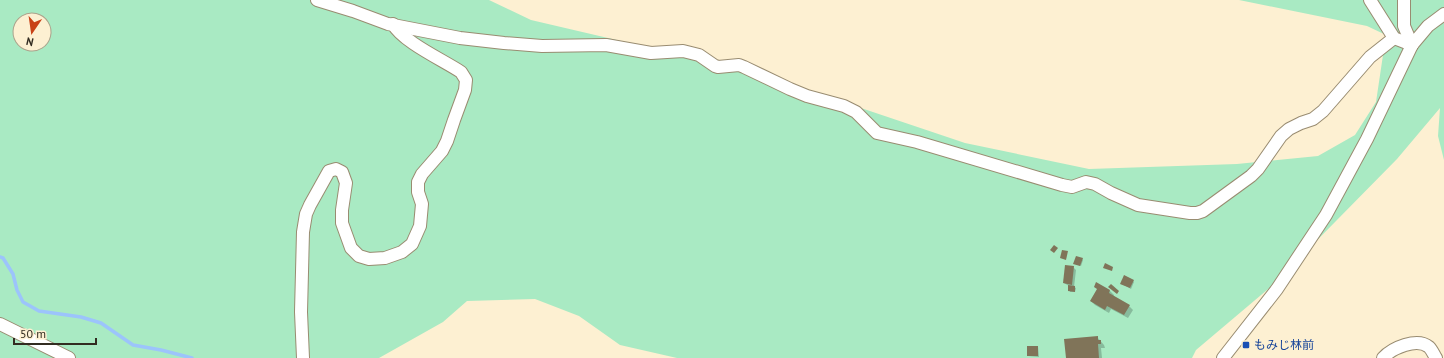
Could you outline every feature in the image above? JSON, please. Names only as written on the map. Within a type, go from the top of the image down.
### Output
[{"type":"street","points":[[317,0],[388,24],[460,38],[504,44],[542,46],[606,45],[651,53],[683,51],[694,53],[715,66],[739,65],[807,96],[844,106],[856,112],[877,133],[885,136],[898,137],[923,144],[1062,186],[1072,187],[1086,182],[1095,184],[1111,193],[1138,204],[1190,213],[1197,213],[1204,210],[1251,176],[1258,169],[1281,136],[1301,122],[1313,119],[1323,111],[1370,57],[1394,38]]},
{"type":"street","points":[[1370,0],[1394,38],[1412,45]]},
{"type":"street","points":[[1404,0],[1404,26],[1412,45]]},
{"type":"street","points":[[1223,358],[1277,289],[1326,215],[1367,139],[1412,45],[1428,26],[1444,14]]},
{"type":"street","points":[[303,358],[301,312],[303,232],[308,209],[320,185],[329,171],[336,169],[342,172],[346,183],[342,210],[342,223],[351,248],[359,256],[369,259],[386,258],[402,252],[412,244],[420,226],[422,204],[418,192],[418,182],[422,174],[442,151],[465,90],[466,80],[461,72],[413,43],[397,31],[393,24]]},
{"type":"street","points":[[0,324],[69,358]]},
{"type":"street","points":[[1383,358],[1387,353],[1395,349],[1412,344],[1418,344],[1430,348],[1436,358]]},
{"type":"green space","points":[[0,0],[489,0],[531,20],[685,56],[858,107],[965,143],[1089,169],[1237,164],[1318,156],[1355,135],[1376,102],[1386,35],[1367,26],[1239,0],[1444,0],[1444,160],[1438,136],[1440,108],[1397,159],[1274,284],[1196,350],[1192,358],[677,358],[620,345],[579,316],[535,299],[467,301],[443,322],[379,358],[0,358]]},
{"type":"building","points":[[1054,245],[1058,248],[1054,253],[1050,250]]},
{"type":"building","points":[[1062,250],[1068,251],[1066,260],[1060,258]]},
{"type":"building","points":[[1076,256],[1083,258],[1080,266],[1073,264]]},
{"type":"building","points":[[1105,263],[1113,267],[1112,271],[1103,268]]},
{"type":"building","points":[[1065,265],[1074,266],[1072,285],[1063,283]]},
{"type":"building","points":[[1124,275],[1134,280],[1130,288],[1120,284]]},
{"type":"building","points":[[1096,282],[1110,290],[1109,293],[1130,305],[1124,315],[1107,306],[1105,310],[1090,301],[1097,289],[1094,287]]},
{"type":"building","points":[[1111,284],[1119,291],[1117,294],[1108,287]]},
{"type":"building","points":[[1068,285],[1075,286],[1075,292],[1068,291]]},
{"type":"building","points":[[1098,336],[1098,340],[1101,340],[1101,344],[1098,344],[1099,358],[1066,358],[1064,339]]},
{"type":"building","points":[[1027,346],[1038,346],[1038,356],[1027,356]]},
{"type":"waterway","points":[[0,257],[3,258],[13,274],[17,290],[23,302],[39,311],[81,317],[101,323],[133,345],[192,358]]},
{"type":"place","name":"もみじ林前","points":[[1246,345]]}]
